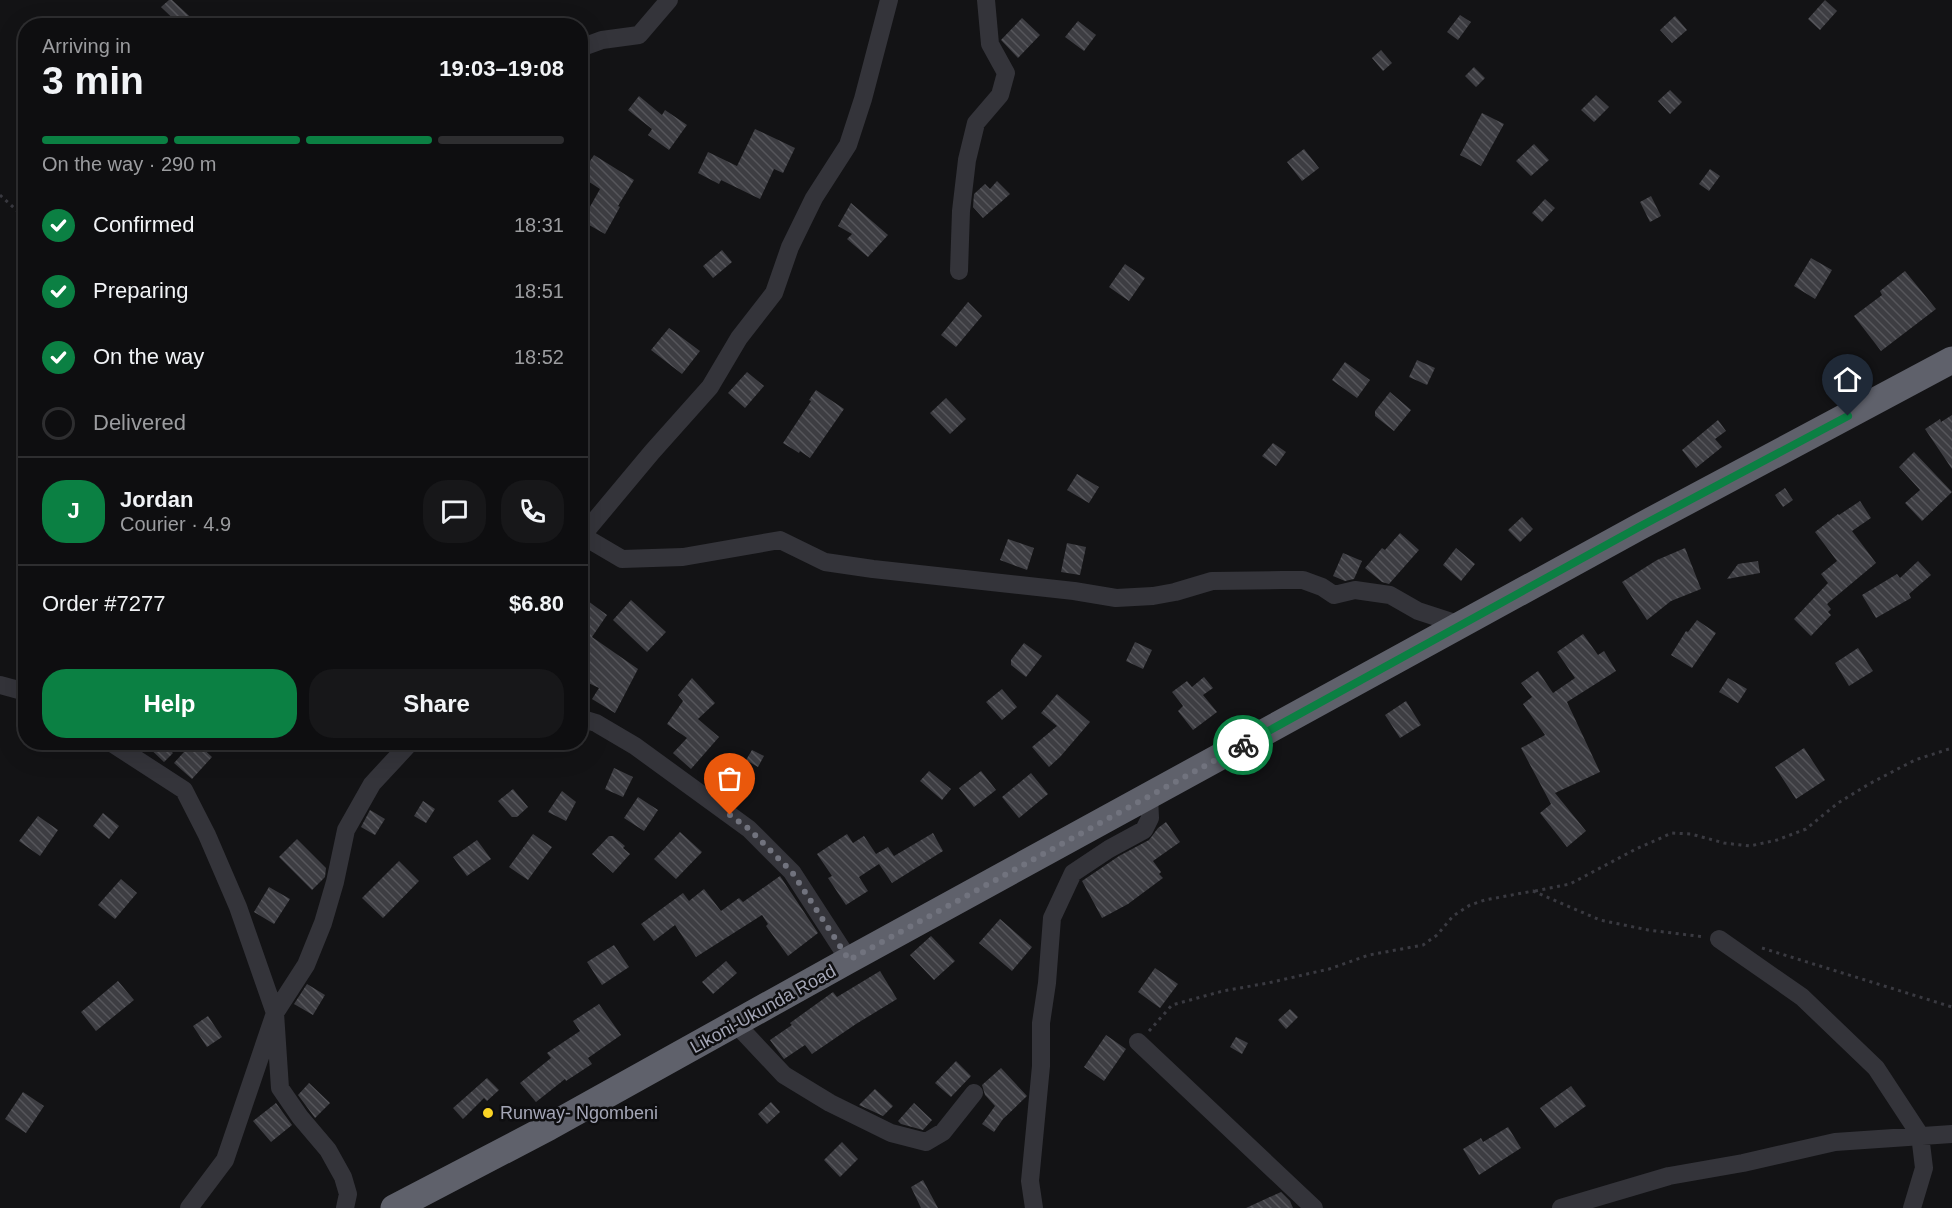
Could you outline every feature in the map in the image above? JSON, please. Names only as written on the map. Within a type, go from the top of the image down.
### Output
[{"type":"highway","name":"Likoni-Ukunda Road","points":[[394,1208],[549,1127],[1639,527],[1952,360]]},
{"type":"street","points":[[588,45],[602,40],[639,35],[669,0]]},
{"type":"street","points":[[588,528],[651,452],[710,387],[739,338],[774,293],[790,247],[810,208],[848,146],[889,0]]},
{"type":"street","points":[[959,271],[961,212],[967,160],[976,123],[1000,95],[1006,73],[990,44],[986,0]]},
{"type":"street","points":[[588,538],[622,559],[683,557],[780,540],[825,562],[1116,598],[1153,596],[1212,581],[1303,580],[1322,587],[1334,595],[1355,590],[1390,595],[1418,611],[1461,625]]},
{"type":"street","points":[[0,685],[18,690]]},
{"type":"street","points":[[588,720],[636,746],[749,829],[792,872],[849,960]]},
{"type":"street","points":[[123,750],[184,789],[207,835],[238,907],[275,1013],[280,1088],[300,1117],[328,1150],[343,1177],[348,1194],[345,1208]]},
{"type":"street","points":[[189,1208],[225,1160],[275,1013],[306,965],[323,923],[335,882],[346,830],[372,784],[404,750]]},
{"type":"street","points":[[1034,1208],[1030,1181],[1041,1066],[1041,1023],[1053,918],[1073,873],[1109,849],[1144,830],[1150,818],[1149,797]]},
{"type":"street","points":[[1719,939],[1802,997],[1876,1068],[1920,1135],[1924,1168],[1912,1208]]},
{"type":"street","points":[[736,1024],[784,1075],[830,1103],[891,1133],[926,1142],[943,1132],[974,1093]]},
{"type":"street","points":[[1138,1042],[1314,1208]]},
{"type":"street","points":[[1561,1208],[1669,1176],[1743,1163],[1835,1142],[1952,1134]]},
{"type":"path","points":[[0,195],[18,212]]},
{"type":"path","points":[[1138,1042],[1172,1005],[1223,991],[1329,969],[1369,955],[1423,945],[1437,935],[1453,916],[1470,905],[1485,900],[1570,884],[1636,849],[1672,834],[1691,834],[1724,843],[1750,846],[1777,840],[1806,829],[1838,803],[1915,760],[1952,748]]},
{"type":"path","points":[[1533,891],[1600,920],[1648,930],[1719,939]]},
{"type":"path","points":[[1754,945],[1952,1006]]},
{"type":"building","points":[[172,0],[191,18],[173,18],[161,7]]},
{"type":"building","points":[[1825,0],[1837,11],[1820,30],[1808,19]]},
{"type":"building","points":[[1460,15],[1471,22],[1458,40],[1447,32]]},
{"type":"building","points":[[1675,16],[1687,30],[1672,43],[1660,30]]},
{"type":"building","points":[[1022,18],[1040,35],[1018,58],[1001,40]]},
{"type":"building","points":[[1078,21],[1096,35],[1084,51],[1065,37]]},
{"type":"building","points":[[1381,50],[1392,63],[1383,71],[1372,58]]},
{"type":"building","points":[[1474,67],[1485,78],[1476,87],[1465,76]]},
{"type":"building","points":[[1670,90],[1682,102],[1670,114],[1658,101]]},
{"type":"building","points":[[1596,95],[1609,107],[1594,122],[1581,110]]},
{"type":"building","points":[[639,96],[662,115],[665,110],[687,125],[669,150],[648,135],[652,129],[628,110]]},
{"type":"building","points":[[1482,113],[1504,124],[1481,166],[1460,155]]},
{"type":"building","points":[[755,129],[795,148],[783,173],[774,169],[760,199],[721,180],[719,184],[698,173],[708,152],[737,166]]},
{"type":"building","points":[[1534,144],[1549,160],[1531,176],[1516,161]]},
{"type":"building","points":[[1304,149],[1319,168],[1302,181],[1287,162]]},
{"type":"building","points":[[594,155],[634,180],[605,234],[588,224],[588,210],[600,189],[588,181],[588,164]]},
{"type":"building","points":[[1710,169],[1720,176],[1709,191],[1699,184]]},
{"type":"building","points":[[997,181],[1010,194],[983,218],[973,207],[974,194],[985,184],[990,189]]},
{"type":"building","points":[[1651,196],[1661,216],[1650,222],[1640,202]]},
{"type":"building","points":[[1545,199],[1555,208],[1542,222],[1532,213]]},
{"type":"building","points":[[851,203],[888,235],[868,257],[847,239],[852,234],[838,226]]},
{"type":"building","points":[[722,250],[732,262],[713,278],[703,266]]},
{"type":"building","points":[[1811,258],[1832,270],[1815,299],[1794,286]]},
{"type":"building","points":[[1125,264],[1145,278],[1129,301],[1109,287]]},
{"type":"building","points":[[1905,271],[1936,309],[1881,351],[1854,316],[1882,295],[1880,291]]},
{"type":"building","points":[[968,302],[982,316],[956,347],[941,335]]},
{"type":"building","points":[[669,328],[700,351],[682,374],[651,350]]},
{"type":"building","points":[[1417,360],[1435,368],[1427,385],[1409,377]]},
{"type":"building","points":[[1345,362],[1370,380],[1357,398],[1332,380]]},
{"type":"building","points":[[747,372],[764,386],[745,408],[728,393]]},
{"type":"building","points":[[816,390],[844,409],[810,458],[783,443]]},
{"type":"building","points":[[1390,392],[1411,410],[1394,431],[1375,416],[1375,411]]},
{"type":"building","points":[[946,398],[966,419],[950,434],[930,413]]},
{"type":"building","points":[[1952,415],[1952,469],[1925,429],[1940,419],[1941,422]]},
{"type":"building","points":[[1718,420],[1726,431],[1715,439],[1722,447],[1696,468],[1682,450]]},
{"type":"building","points":[[1273,443],[1286,452],[1276,466],[1262,456]]},
{"type":"building","points":[[1914,452],[1952,492],[1922,521],[1905,503],[1920,490],[1899,467]]},
{"type":"building","points":[[1077,474],[1099,487],[1089,503],[1067,490]]},
{"type":"building","points":[[1785,488],[1793,500],[1783,507],[1775,495]]},
{"type":"building","points":[[1860,501],[1871,518],[1852,531],[1876,563],[1827,604],[1831,609],[1828,612],[1831,615],[1811,636],[1794,619],[1828,583],[1821,574],[1837,561],[1815,532]]},
{"type":"building","points":[[1522,517],[1533,529],[1520,542],[1508,530]]},
{"type":"building","points":[[1400,533],[1419,550],[1389,584],[1382,582],[1365,568],[1382,548],[1385,550]]},
{"type":"building","points":[[1008,539],[1034,548],[1027,570],[1000,560]]},
{"type":"building","points":[[1067,543],[1086,547],[1080,575],[1061,572]]},
{"type":"building","points":[[1456,548],[1475,564],[1461,581],[1443,565]]},
{"type":"building","points":[[1685,548],[1701,589],[1671,601],[1647,620],[1622,582],[1657,560]]},
{"type":"building","points":[[1343,553],[1362,561],[1354,579],[1345,581],[1333,576]]},
{"type":"building","points":[[1758,561],[1760,573],[1727,579],[1738,564]]},
{"type":"building","points":[[1918,561],[1931,575],[1909,594],[1911,598],[1876,618],[1862,595],[1897,574],[1900,578]]},
{"type":"building","points":[[631,600],[666,632],[647,652],[613,620]]},
{"type":"building","points":[[588,601],[607,615],[592,637],[638,669],[615,713],[592,699],[599,688],[588,683]]},
{"type":"building","points":[[1697,620],[1716,633],[1692,668],[1671,655],[1686,631],[1688,632]]},
{"type":"building","points":[[1583,634],[1598,655],[1604,651],[1616,671],[1567,702],[1600,772],[1555,793],[1586,831],[1567,847],[1540,813],[1551,804],[1521,748],[1545,735],[1523,704],[1532,697],[1521,683],[1538,671],[1553,693],[1575,678],[1557,652]]},
{"type":"building","points":[[1135,642],[1152,650],[1143,669],[1126,661]]},
{"type":"building","points":[[1024,643],[1042,656],[1026,677],[1011,665],[1011,660]]},
{"type":"building","points":[[1858,648],[1873,671],[1849,686],[1835,663]]},
{"type":"building","points":[[1204,677],[1213,688],[1203,695],[1217,712],[1193,730],[1178,711],[1183,706],[1172,692],[1187,681],[1192,687]]},
{"type":"building","points":[[692,678],[715,703],[698,719],[719,737],[691,769],[673,753],[687,738],[667,724],[683,701],[678,695]]},
{"type":"building","points":[[1728,678],[1747,689],[1738,703],[1719,692]]},
{"type":"building","points":[[1002,689],[1017,707],[1002,720],[986,702]]},
{"type":"building","points":[[1057,694],[1090,722],[1049,767],[1032,747],[1057,726],[1041,713]]},
{"type":"building","points":[[1406,701],[1421,725],[1400,738],[1385,715]]},
{"type":"building","points":[[1804,748],[1825,780],[1796,799],[1775,767]]},
{"type":"building","points":[[151,750],[170,750],[173,753],[164,762]]},
{"type":"building","points":[[186,750],[205,750],[212,757],[192,779],[174,763]]},
{"type":"building","points":[[752,750],[764,756],[758,767],[746,760]]},
{"type":"building","points":[[614,768],[633,777],[623,797],[605,789]]},
{"type":"building","points":[[929,771],[951,789],[942,800],[920,781]]},
{"type":"building","points":[[981,771],[996,790],[974,807],[959,788]]},
{"type":"building","points":[[1031,773],[1048,794],[1019,818],[1002,797]]},
{"type":"building","points":[[513,789],[528,807],[517,817],[512,817],[498,801]]},
{"type":"building","points":[[562,791],[576,802],[566,821],[548,812]]},
{"type":"building","points":[[638,797],[658,810],[644,831],[624,818]]},
{"type":"building","points":[[423,801],[435,809],[426,823],[414,816]]},
{"type":"building","points":[[370,810],[385,819],[375,835],[361,827]]},
{"type":"building","points":[[103,813],[119,826],[109,839],[93,826]]},
{"type":"building","points":[[38,816],[58,830],[40,856],[19,841]]},
{"type":"building","points":[[1166,822],[1180,842],[1153,861],[1163,878],[1128,904],[1102,918],[1082,881],[1119,856],[1149,840]]},
{"type":"building","points":[[680,832],[702,852],[676,879],[654,859]]},
{"type":"building","points":[[933,833],[943,851],[892,883],[879,864],[859,877],[868,891],[846,905],[828,878],[832,876],[817,854],[847,834],[853,843],[864,836],[876,854],[888,847],[894,856]]},
{"type":"building","points":[[533,834],[552,847],[528,880],[509,867]]},
{"type":"building","points":[[609,836],[613,836],[625,846],[623,848],[630,854],[613,873],[592,854]]},
{"type":"building","points":[[297,839],[326,868],[325,877],[312,890],[279,857]]},
{"type":"building","points":[[477,840],[491,859],[467,876],[453,857]]},
{"type":"building","points":[[399,861],[419,881],[383,918],[362,898]]},
{"type":"building","points":[[780,876],[818,933],[788,956],[766,926],[768,924],[762,915],[696,957],[675,925],[654,941],[641,924],[683,893],[689,901],[704,889],[721,911],[739,898],[743,902]]},
{"type":"building","points":[[121,879],[137,893],[115,919],[98,905]]},
{"type":"building","points":[[269,887],[290,899],[274,924],[254,912]]},
{"type":"building","points":[[1000,919],[1032,947],[1012,971],[979,943]]},
{"type":"building","points":[[931,936],[955,961],[934,980],[910,955]]},
{"type":"building","points":[[614,945],[629,967],[602,985],[587,962]]},
{"type":"building","points":[[726,961],[737,973],[713,994],[702,982]]},
{"type":"building","points":[[1155,968],[1178,984],[1160,1008],[1138,992]]},
{"type":"building","points":[[880,971],[897,999],[812,1054],[805,1045],[784,1059],[770,1040],[833,992],[837,997]]},
{"type":"building","points":[[118,981],[134,1000],[96,1031],[81,1012]]},
{"type":"building","points":[[307,984],[325,995],[313,1015],[294,1004]]},
{"type":"building","points":[[599,1004],[621,1035],[588,1058],[592,1064],[566,1081],[565,1079],[536,1102],[520,1083],[551,1058],[547,1053],[580,1031],[573,1021]]},
{"type":"building","points":[[1290,1009],[1298,1017],[1286,1029],[1278,1020]]},
{"type":"building","points":[[208,1016],[222,1037],[207,1047],[193,1026]]},
{"type":"building","points":[[1106,1035],[1126,1049],[1104,1081],[1084,1067]]},
{"type":"building","points":[[1236,1037],[1248,1043],[1242,1054],[1230,1047]]},
{"type":"building","points":[[956,1061],[971,1076],[951,1097],[935,1083]]},
{"type":"building","points":[[1001,1068],[1027,1096],[1003,1119],[994,1132],[982,1124],[995,1106],[985,1095],[982,1085]]},
{"type":"building","points":[[487,1078],[499,1090],[487,1101],[484,1098],[463,1119],[453,1108]]},
{"type":"building","points":[[309,1083],[330,1103],[315,1118],[298,1095]]},
{"type":"building","points":[[1571,1086],[1586,1106],[1555,1128],[1540,1108]]},
{"type":"building","points":[[875,1089],[893,1106],[883,1116],[859,1105]]},
{"type":"building","points":[[23,1092],[44,1106],[26,1133],[5,1119]]},
{"type":"building","points":[[771,1102],[780,1112],[767,1124],[758,1114]]},
{"type":"building","points":[[276,1103],[292,1125],[271,1142],[253,1121]]},
{"type":"building","points":[[914,1103],[932,1120],[923,1130],[901,1124],[898,1121]]},
{"type":"building","points":[[1508,1127],[1521,1148],[1479,1175],[1463,1149],[1481,1138],[1483,1142]]},
{"type":"building","points":[[842,1142],[858,1159],[840,1177],[824,1160]]},
{"type":"building","points":[[923,1180],[938,1208],[921,1208],[911,1187]]},
{"type":"building","points":[[1281,1192],[1293,1208],[1246,1208]]},
{"type":"way so far","points":[[730,815],[749,829],[792,872],[849,960],[1243,745]]},
{"type":"place","name":"Runway- Ngombeni","points":[[488,1113]]},
{"type":"route","points":[[1243,745],[1639,527],[1848,416]]}]
